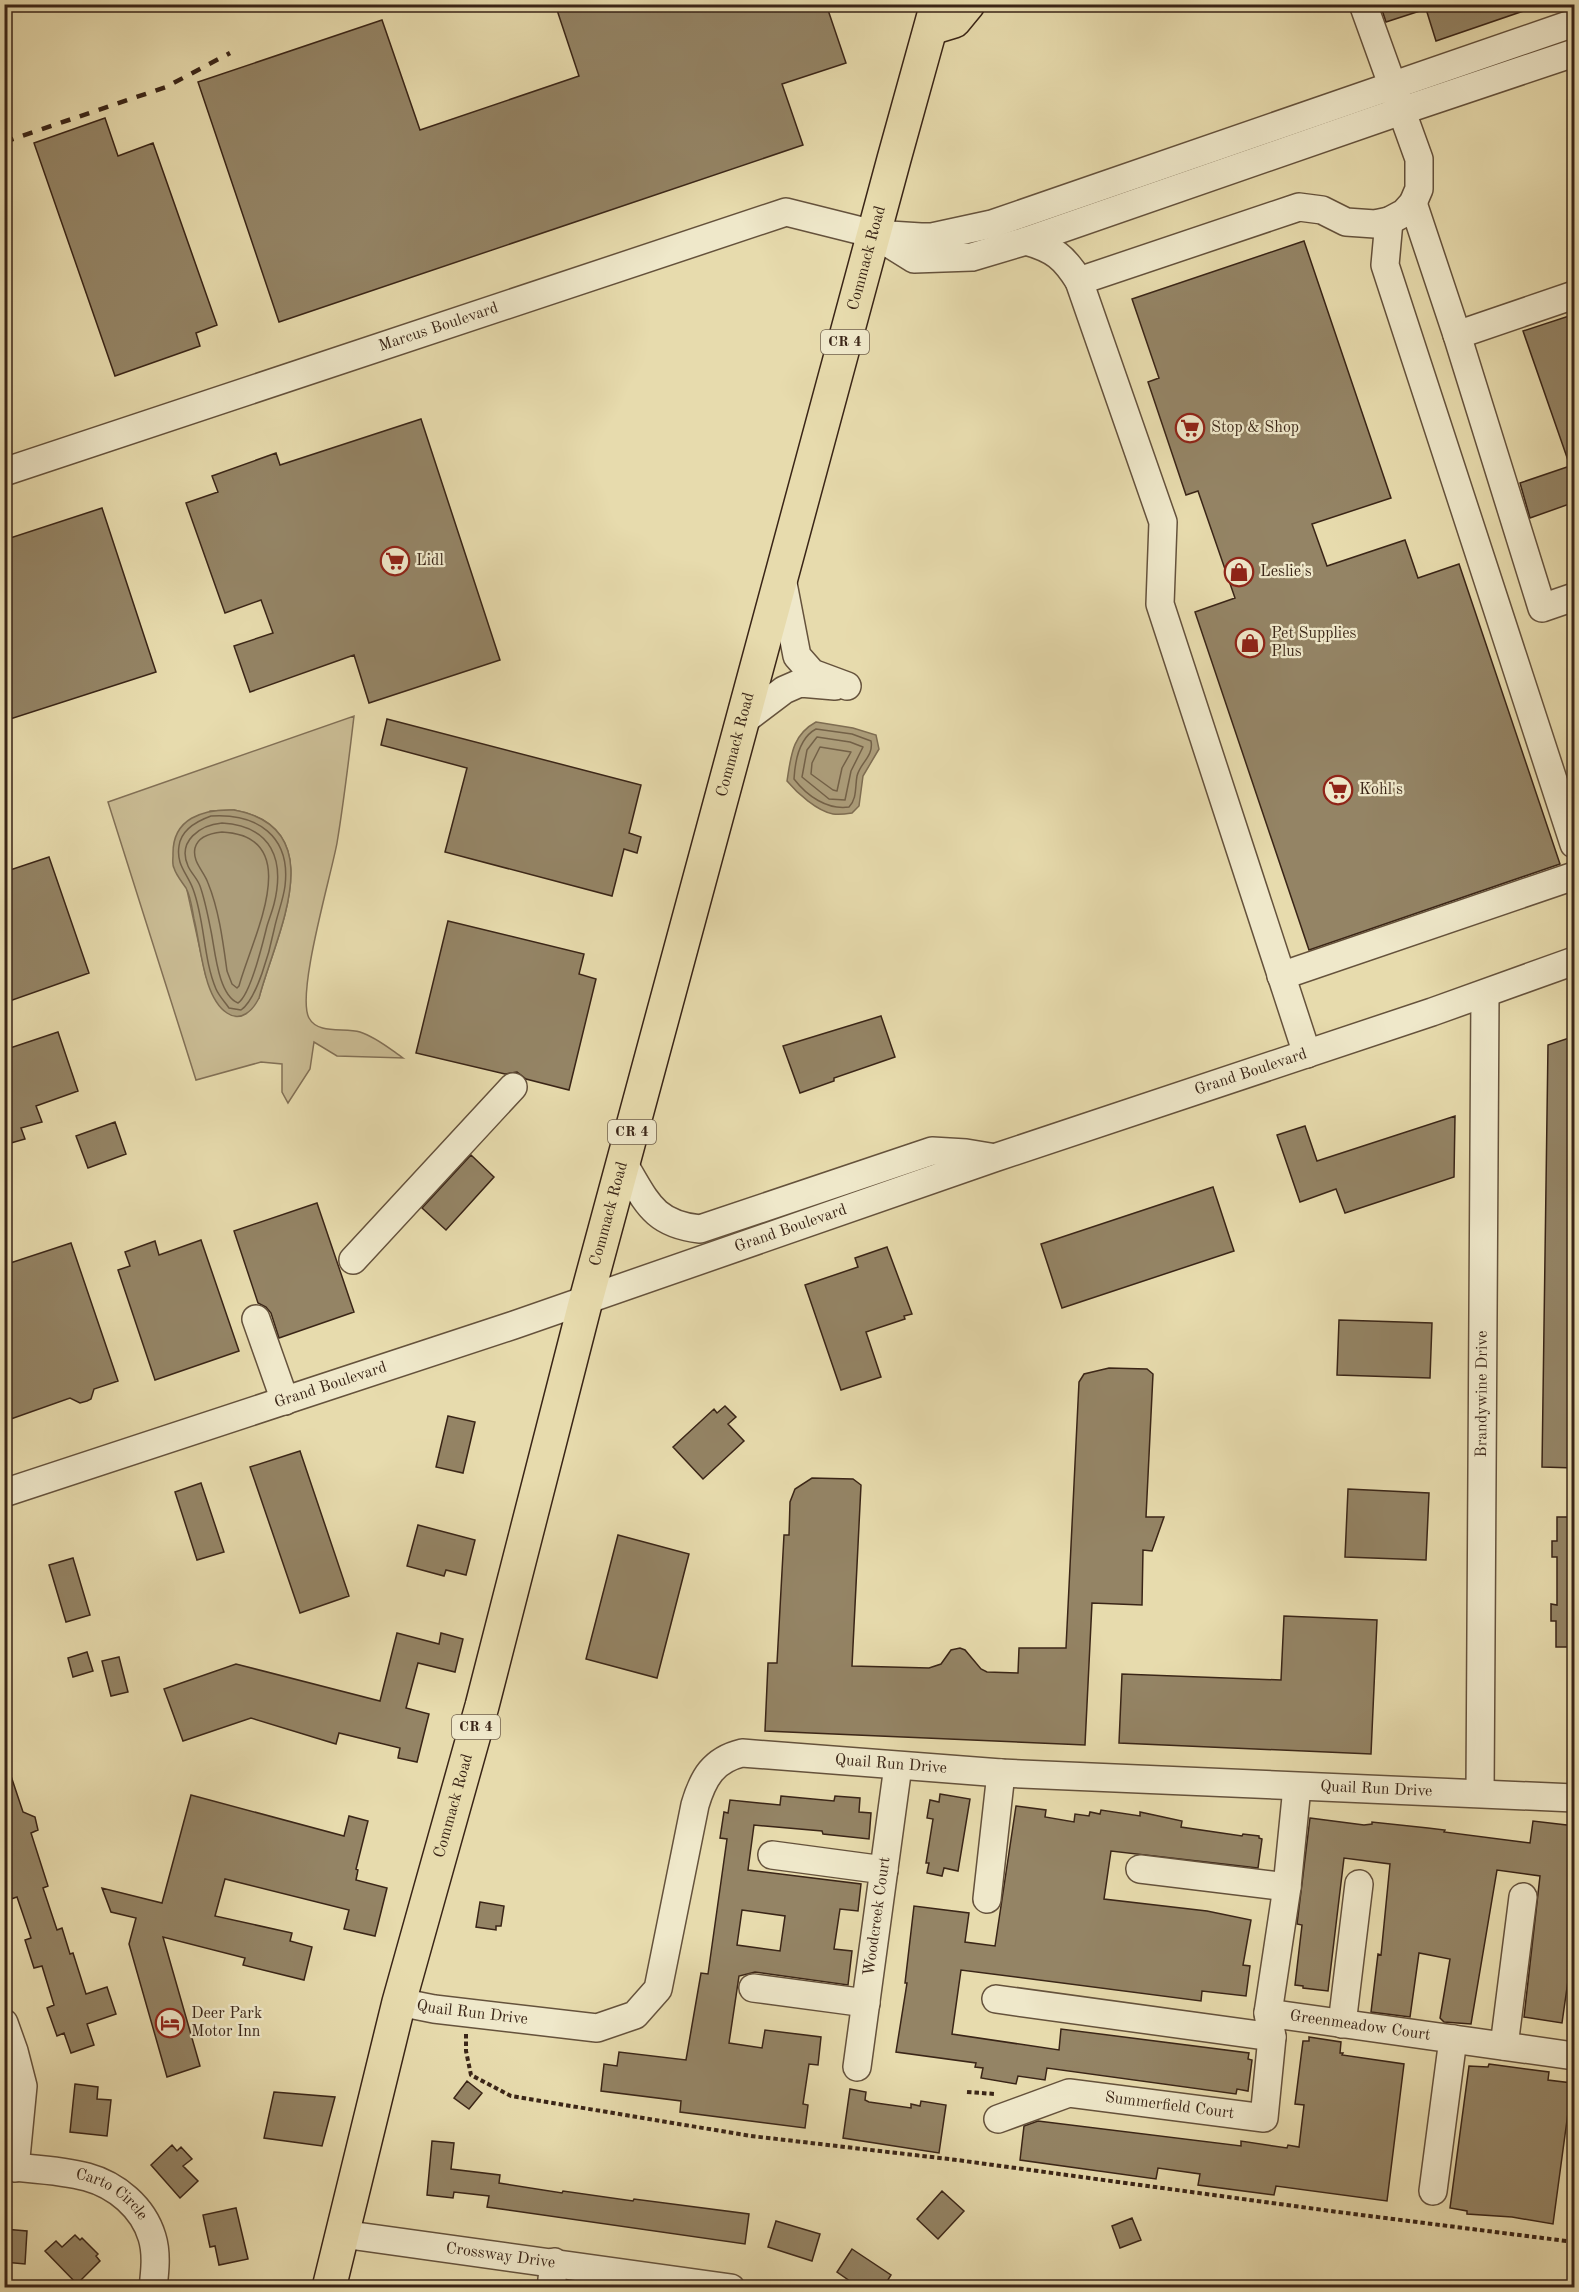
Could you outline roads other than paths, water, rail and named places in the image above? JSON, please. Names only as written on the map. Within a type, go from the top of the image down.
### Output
[{"type":"main road","points":[[934,16],[954,21],[968,4]]},
{"type":"main road","name":"Commack Road","points":[[329,2288],[399,2002],[482,1706],[586,1300],[934,16]]},
{"type":"street","points":[[1079,281],[1299,207],[1322,210],[1346,222],[1375,224],[1389,221],[1404,213],[1413,203],[1419,189],[1419,159],[1363,4]]},
{"type":"street","points":[[874,234],[932,237],[992,224],[1575,23]]},
{"type":"street","points":[[874,234],[914,259],[972,257],[1026,241],[1575,53]]},
{"type":"street","points":[[1413,203],[1457,335],[1542,608],[1575,597]]},
{"type":"street","name":"Marcus Boulevard","points":[[4,472],[786,212],[874,234]]},
{"type":"street","points":[[1389,221],[1385,265],[1575,844]]},
{"type":"street","points":[[1026,241],[1044,246],[1061,256],[1079,281],[1162,522],[1160,604],[1306,1054]]},
{"type":"street","points":[[1457,335],[1575,295]]},
{"type":"street","points":[[743,721],[784,690],[800,683],[847,686],[812,673],[796,656],[782,578]]},
{"type":"street","points":[[1281,976],[1575,876]]},
{"type":"street","name":"Grand Boulevard","points":[[4,1493],[586,1300],[994,1158],[1485,994],[1575,961]]},
{"type":"street","name":"Brandywine Drive","points":[[1480,1793],[1485,994]]},
{"type":"street","points":[[353,1260],[513,1087]]},
{"type":"street","points":[[623,1162],[651,1208],[659,1216],[687,1228],[700,1229],[932,1151],[966,1153],[994,1158]]},
{"type":"street","points":[[256,1318],[285,1401]]},
{"type":"street","name":"Quail Run Drive","points":[[399,2002],[424,2008],[597,2028],[635,2015],[658,1989],[700,1787],[721,1760],[742,1754],[1001,1773],[1575,1798]]},
{"type":"street","name":"Woodcreek Court","points":[[857,2067],[898,1766]]},
{"type":"street","points":[[987,1899],[1001,1773]]},
{"type":"street","name":"Summerfield Court","points":[[998,2119],[1069,2093],[1264,2118],[1270,2025],[1297,1786]]},
{"type":"street","points":[[772,1855],[884,1870]]},
{"type":"street","points":[[1140,1869],[1287,1887]]},
{"type":"street","points":[[1342,2024],[1359,1884]]},
{"type":"street","points":[[1504,2046],[1523,1897]]},
{"type":"street","points":[[753,1988],[866,2003]]},
{"type":"street","points":[[996,1999],[1270,2025]]},
{"type":"street","points":[[4,2023],[14,2051],[22,2086],[10,2167]]},
{"type":"street","name":"Greenmeadow Court","points":[[1270,2025],[1342,2024],[1575,2056]]},
{"type":"street","name":"Greenmeadow Court","points":[[1432,2191],[1453,2039]]},
{"type":"street","name":"Carto Circle","points":[[10,2167],[86,2176],[114,2187],[137,2208],[152,2236],[156,2265],[153,2288]]},
{"type":"street","name":"Crossway Drive","points":[[342,2234],[552,2275],[731,2288]]},
{"type":"water","points":[[816,722],[853,728],[876,735],[879,749],[863,776],[859,806],[852,813],[835,814],[820,809],[787,781],[797,740],[808,727]]},
{"type":"water","points":[[234,810],[265,821],[283,839],[290,862],[290,888],[284,917],[259,998],[250,1011],[237,1017],[227,1013],[213,995],[204,970],[189,895],[173,867],[174,842],[184,824],[192,818],[211,811]]},
{"type":"railway","points":[[4,142],[166,87],[230,53]]},
{"type":"place","name":"Stop & Shop","points":[[1190,428]]},
{"type":"place","name":"Lidl","points":[[395,561]]},
{"type":"place","name":"Leslie's","points":[[1239,572]]},
{"type":"place","name":"Pet Supplies Plus","points":[[1250,643]]},
{"type":"place","name":"Kohl's","points":[[1338,790]]},
{"type":"place","name":"Deer Park Motor Inn","points":[[170,2023]]}]
